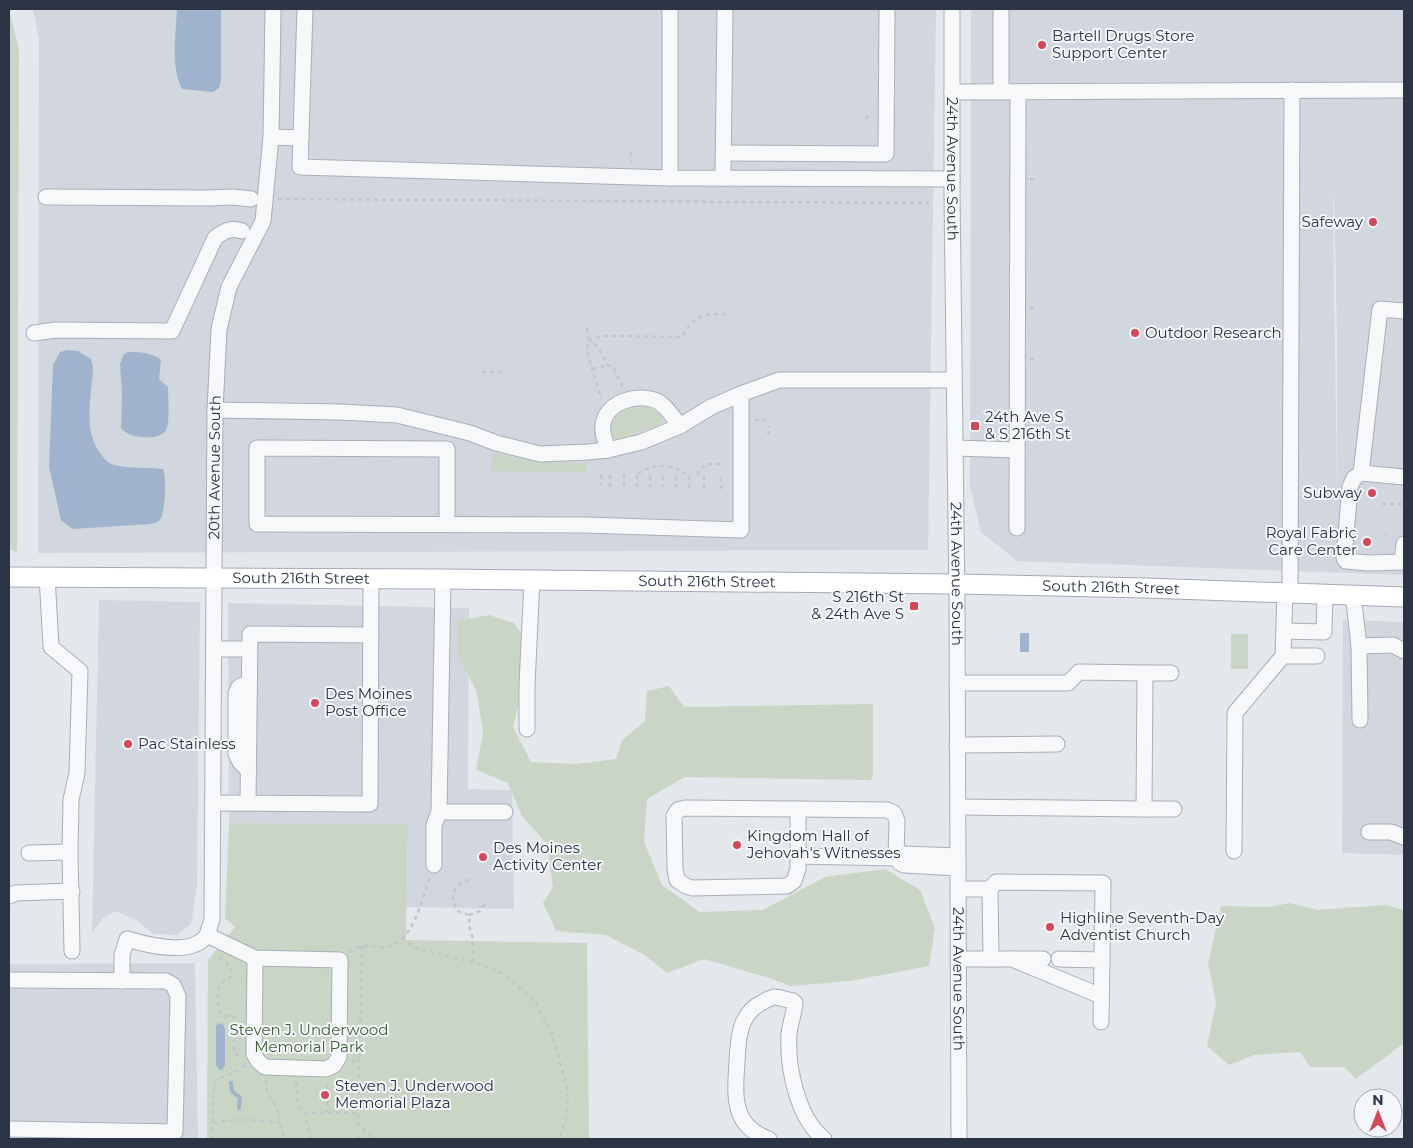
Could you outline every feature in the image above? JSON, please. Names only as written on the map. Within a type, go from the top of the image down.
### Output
[{"type":"main road","name":"South 216th Street","points":[[9,577],[443,578],[956,584],[1325,593],[1404,597]]},
{"type":"street","name":"20th Avenue South","points":[[207,935],[212,920],[215,410],[219,329],[229,287],[263,221],[271,137],[273,9]]},
{"type":"street","points":[[305,9],[300,167],[670,178],[952,179]]},
{"type":"street","points":[[670,9],[670,178]]},
{"type":"street","points":[[724,178],[725,9]]},
{"type":"street","points":[[724,153],[886,154],[887,9]]},
{"type":"street","name":"24th Avenue South","points":[[952,9],[959,1139]]},
{"type":"street","points":[[1001,92],[1002,9]]},
{"type":"street","points":[[1234,851],[1235,713],[1283,656],[1287,592],[1292,90]]},
{"type":"street","points":[[952,92],[1404,90]]},
{"type":"street","points":[[1017,528],[1018,92]]},
{"type":"street","points":[[271,137],[301,138]]},
{"type":"street","points":[[46,197],[233,197],[251,199]]},
{"type":"street","points":[[34,333],[56,330],[172,331],[215,238],[224,231],[235,229],[242,231]]},
{"type":"street","points":[[1361,473],[1380,309],[1404,311]]},
{"type":"street","points":[[215,410],[397,415],[470,433],[496,443],[540,454],[608,450],[641,442],[680,426],[711,407],[778,380],[954,380]]},
{"type":"street","points":[[446,524],[447,449],[257,448],[257,524],[585,525],[741,530],[741,394]]},
{"type":"street","points":[[608,450],[603,434],[603,424],[607,414],[618,404],[631,399],[641,398],[656,401],[664,406],[680,426]]},
{"type":"street","points":[[955,448],[1018,450]]},
{"type":"street","points":[[1404,477],[1361,473],[1354,478],[1350,488],[1344,558],[1346,561],[1369,564],[1387,564],[1403,561],[1404,544]]},
{"type":"street","points":[[46,576],[51,647],[80,672],[77,773],[71,800],[72,951]]},
{"type":"street","points":[[213,803],[370,804],[371,578]]},
{"type":"street","points":[[434,865],[434,825],[439,812],[443,578]]},
{"type":"street","points":[[527,729],[532,580]]},
{"type":"street","points":[[1284,631],[1324,632],[1325,593]]},
{"type":"street","points":[[1353,594],[1359,646],[1360,720]]},
{"type":"street","points":[[248,803],[250,634],[371,635]]},
{"type":"street","points":[[1359,646],[1393,645],[1404,651]]},
{"type":"street","points":[[215,648],[249,649]]},
{"type":"street","points":[[1283,656],[1317,656]]},
{"type":"street","points":[[957,683],[1068,683],[1079,672],[1171,673]]},
{"type":"street","points":[[1144,808],[1145,673]]},
{"type":"street","points":[[958,745],[1057,744]]},
{"type":"street","points":[[958,807],[1174,809]]},
{"type":"street","points":[[798,809],[798,869],[794,881],[787,886],[692,888],[677,880],[674,816],[678,810],[685,808],[798,809],[887,810],[894,813],[896,821],[896,858]]},
{"type":"street","points":[[439,812],[505,812]]},
{"type":"street","points":[[1369,832],[1391,832],[1404,837]]},
{"type":"street","points":[[30,853],[70,852]]},
{"type":"street","points":[[798,856],[896,858],[906,854],[958,862]]},
{"type":"street","points":[[990,959],[990,889],[996,882],[1103,883],[1101,1022]]},
{"type":"street","points":[[958,889],[990,889]]},
{"type":"street","points":[[9,896],[16,893],[72,891]]},
{"type":"street","points":[[122,981],[122,954],[127,939],[148,945],[173,948],[188,946],[198,942],[207,935],[254,958],[340,960],[339,1057],[334,1065],[326,1069],[265,1067],[258,1062],[254,1054],[254,958]]},
{"type":"street","points":[[958,958],[1043,959]]},
{"type":"street","points":[[1012,959],[1101,996]]},
{"type":"street","points":[[1059,959],[1102,960]]},
{"type":"street","points":[[9,980],[166,981],[173,985],[178,996],[175,1132],[9,1129]]},
{"type":"street","points":[[769,1139],[759,1136],[743,1120],[735,1099],[738,1038],[742,1024],[755,1006],[774,997],[795,1003],[788,1045],[794,1084],[803,1112],[819,1136],[824,1139]]},
{"type":"path","points":[[866,119],[867,117],[876,117]]},
{"type":"path","points":[[632,152],[632,163]]},
{"type":"path","points":[[276,198],[929,203]]},
{"type":"path","points":[[588,338],[608,336],[682,337],[688,325],[698,317],[712,313],[725,314]]},
{"type":"path","points":[[586,328],[588,338],[587,351],[602,403]]},
{"type":"path","points":[[588,338],[598,347],[608,365],[614,369],[623,390]]},
{"type":"path","points":[[592,369],[608,365]]},
{"type":"path","points":[[482,372],[501,372]]},
{"type":"path","points":[[754,420],[766,420]]},
{"type":"path","points":[[767,432],[769,433],[769,426]]},
{"type":"path","points":[[698,474],[706,464],[720,464]]},
{"type":"path","points":[[637,487],[637,474],[648,467],[664,466],[680,470],[685,474]]},
{"type":"path","points":[[601,475],[601,486]]},
{"type":"path","points":[[610,475],[610,487]]},
{"type":"path","points":[[624,475],[624,487]]},
{"type":"path","points":[[650,476],[650,487]]},
{"type":"path","points":[[663,476],[663,487]]},
{"type":"path","points":[[676,476],[676,488]]},
{"type":"path","points":[[689,476],[690,488]]},
{"type":"path","points":[[704,476],[704,488]]},
{"type":"path","points":[[720,477],[720,489]]},
{"type":"path","points":[[1382,504],[1404,504]]},
{"type":"path","points":[[340,960],[356,947],[386,947],[396,944],[402,938],[414,921],[434,865]]},
{"type":"path","points":[[469,880],[458,885],[452,894],[452,900],[459,912],[469,915],[480,911],[486,903]]},
{"type":"path","points":[[469,915],[470,931],[473,938],[473,963]]},
{"type":"path","points":[[402,938],[416,948],[473,963],[501,973],[515,982],[537,1005],[553,1037],[566,1083],[568,1098],[566,1118],[559,1139]]},
{"type":"path","points":[[362,946],[358,1123],[374,1139]]},
{"type":"path","points":[[219,956],[230,967],[231,972],[229,978],[220,986],[218,993],[219,1008],[221,1013],[227,1016],[234,1016],[234,1054],[242,1055]]},
{"type":"path","points":[[211,1139],[213,1090],[216,1080],[240,1070],[246,1064],[249,1068]]},
{"type":"path","points":[[298,1068],[297,1100],[304,1113],[311,1139]]},
{"type":"path","points":[[260,1078],[266,1080],[267,1092],[277,1107],[284,1138]]},
{"type":"path","points":[[327,1080],[327,1113]]},
{"type":"path","points":[[304,1113],[359,1113]]},
{"type":"path","points":[[213,1123],[242,1120],[280,1123]]},
{"type":"path","points":[[357,1139],[365,1131]]},
{"type":"shaded area","points":[[33,9],[936,9],[928,550],[38,553],[39,39]]},
{"type":"shaded area","points":[[971,9],[1404,9],[1404,575],[1017,561],[981,532],[970,487]],"holes":[[[1333,198],[1337,334],[1337,495]]]},
{"type":"shaded area","points":[[99,600],[200,602],[197,885],[191,924],[177,935],[153,934],[138,921],[116,911],[103,918],[92,933]]},
{"type":"shaded area","points":[[228,603],[469,608],[468,789],[512,790],[514,909],[407,907],[408,824],[229,823]]},
{"type":"shaded area","points":[[1343,620],[1404,622],[1404,855],[1342,853]]},
{"type":"shaded area","points":[[195,963],[198,1139],[9,1138],[9,964]]},
{"type":"green space","points":[[9,9],[19,50],[17,552],[9,549]]},
{"type":"green space","points":[[648,407],[660,415],[662,419],[657,426],[615,438],[611,429],[614,420],[618,416],[631,408]]},
{"type":"green space","points":[[495,452],[540,461],[562,463],[585,462],[585,472],[490,471]]},
{"type":"green space","points":[[489,615],[514,623],[532,649],[513,727],[531,762],[576,764],[616,759],[622,740],[645,721],[647,691],[669,686],[684,707],[873,704],[873,773],[871,780],[685,777],[647,799],[644,842],[662,885],[700,912],[763,910],[825,877],[885,869],[920,890],[935,928],[929,966],[850,981],[791,986],[704,959],[667,973],[643,954],[606,935],[556,931],[543,903],[553,887],[547,844],[522,816],[508,783],[476,770],[483,733],[477,693],[458,655],[458,621]]},
{"type":"green space","points":[[1231,634],[1248,634],[1248,669],[1231,669]]},
{"type":"green space","name":"Steven J. Underwood Memorial Park","points":[[229,823],[408,824],[406,940],[587,943],[589,1139],[207,1139],[208,960],[235,927],[225,918]]},
{"type":"green space","points":[[1290,903],[1317,910],[1385,905],[1404,910],[1404,1043],[1356,1079],[1344,1067],[1310,1067],[1300,1052],[1254,1055],[1229,1065],[1207,1046],[1216,1003],[1208,963],[1221,906],[1269,907]]},
{"type":"water","points":[[177,9],[221,9],[221,80],[219,88],[213,92],[182,89],[178,80],[175,60]]},
{"type":"water","points":[[67,350],[78,351],[91,359],[93,367],[90,424],[95,445],[104,458],[114,465],[163,469],[165,479],[164,501],[161,518],[157,522],[151,524],[72,529],[61,520],[49,467],[53,365],[60,352]]},
{"type":"water","points":[[128,352],[141,352],[161,360],[159,379],[168,387],[168,416],[166,430],[159,436],[134,436],[121,428],[122,393],[120,364],[124,354]]},
{"type":"water","points":[[1020,633],[1029,633],[1029,652],[1020,652]]},
{"type":"water","points":[[222,1023],[225,1028],[225,1065],[223,1069],[219,1070],[216,1065],[216,1025]]},
{"type":"waterway","points":[[231,1083],[232,1091],[240,1098],[239,1108]]},
{"type":"place","name":"Bartell Drugs Store Support Center","points":[[1042,45]]},
{"type":"place","name":"Safeway","points":[[1373,222]]},
{"type":"place","name":"Outdoor Research","points":[[1135,333]]},
{"type":"place","name":"24th Ave S & S 216th St","points":[[975,426]]},
{"type":"place","name":"Subway","points":[[1372,493]]},
{"type":"place","name":"Royal Fabric Care Center","points":[[1367,542]]},
{"type":"place","name":"S 216th St & 24th Ave S","points":[[914,606]]},
{"type":"place","name":"Des Moines Post Office","points":[[315,703]]},
{"type":"place","name":"Pac Stainless","points":[[128,744]]},
{"type":"place","name":"Kingdom Hall of Jehovah's Witnesses","points":[[737,845]]},
{"type":"place","name":"Des Moines Activity Center","points":[[483,857]]},
{"type":"place","name":"Highline Seventh-Day Adventist Church","points":[[1050,927]]},
{"type":"place","name":"Steven J. Underwood Memorial Plaza","points":[[325,1095]]}]
